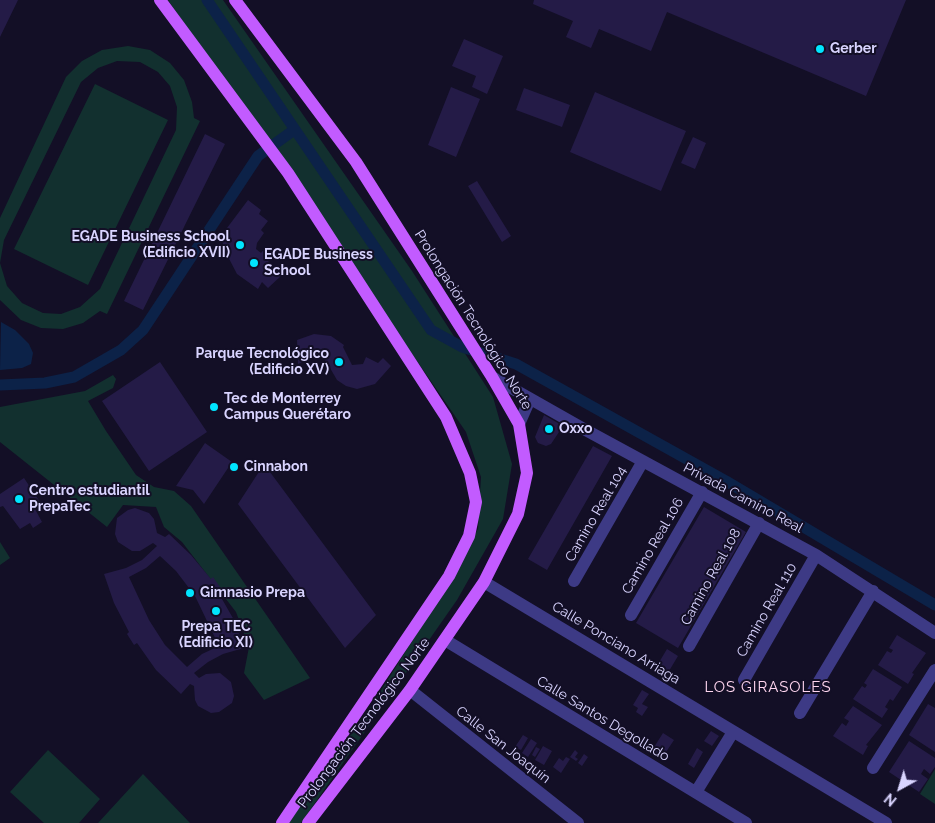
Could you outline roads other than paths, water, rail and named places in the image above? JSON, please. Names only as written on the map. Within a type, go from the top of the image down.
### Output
[{"type":"main road","name":"Prolongación Tecnológico Norte","points":[[160,0],[288,173],[446,417],[470,473],[476,502],[470,536],[449,576],[282,823]]},
{"type":"main road","name":"Prolongación Tecnológico Norte","points":[[235,0],[356,162],[492,376],[519,424],[527,473],[518,514],[484,582],[410,690],[308,823]]},
{"type":"street","name":"Privada Camino Real","points":[[492,376],[530,399],[816,555],[935,633]]},
{"type":"street","points":[[519,424],[530,399]]},
{"type":"street","name":"Camino Real 104","points":[[574,582],[643,461]]},
{"type":"street","name":"Camino Real 106","points":[[631,615],[702,492]]},
{"type":"street","name":"Camino Real 108","points":[[689,646],[759,523]]},
{"type":"street","name":"Camino Real 110","points":[[744,680],[816,555]]},
{"type":"street","name":"Calle Ponciano Arriaga","points":[[484,582],[886,823]]},
{"type":"street","points":[[800,713],[873,591]]},
{"type":"street","name":"Calle Santos Degollado","points":[[445,640],[746,823]]},
{"type":"street","points":[[873,768],[935,670]]},
{"type":"street","name":"Calle San Joaquín","points":[[410,690],[578,823]]},
{"type":"street","points":[[696,792],[734,732]]},
{"type":"water","points":[[1,322],[15,330],[29,344],[33,353],[31,364],[22,368],[0,370]]},
{"type":"waterway","points":[[207,0],[431,330],[462,347],[516,364],[726,481],[935,605]]},
{"type":"waterway","points":[[0,385],[45,383],[74,377],[121,350],[143,330],[258,156],[294,130]]},
{"type":"place","name":"Gerber","points":[[820,49]]},
{"type":"place","name":"EGADE Business School (Edificio XVII)","points":[[240,245]]},
{"type":"place","name":"EGADE Business School","points":[[254,263]]},
{"type":"place","name":"Parque Tecnológico (Edificio XV)","points":[[339,362]]},
{"type":"place","name":"Tec de Monterrey Campus Querétaro","points":[[214,407]]},
{"type":"place","name":"Oxxo","points":[[549,429]]},
{"type":"place","name":"Cinnabon","points":[[234,467]]},
{"type":"place","name":"Centro estudiantil PrepaTec","points":[[19,499]]},
{"type":"place","name":"Gimnasio Prepa","points":[[190,593]]},
{"type":"place","name":"Prepa TEC (Edificio XI)","points":[[216,611]]},
{"type":"district","name":"LOS GIRASOLES","points":[[768,687]]}]
